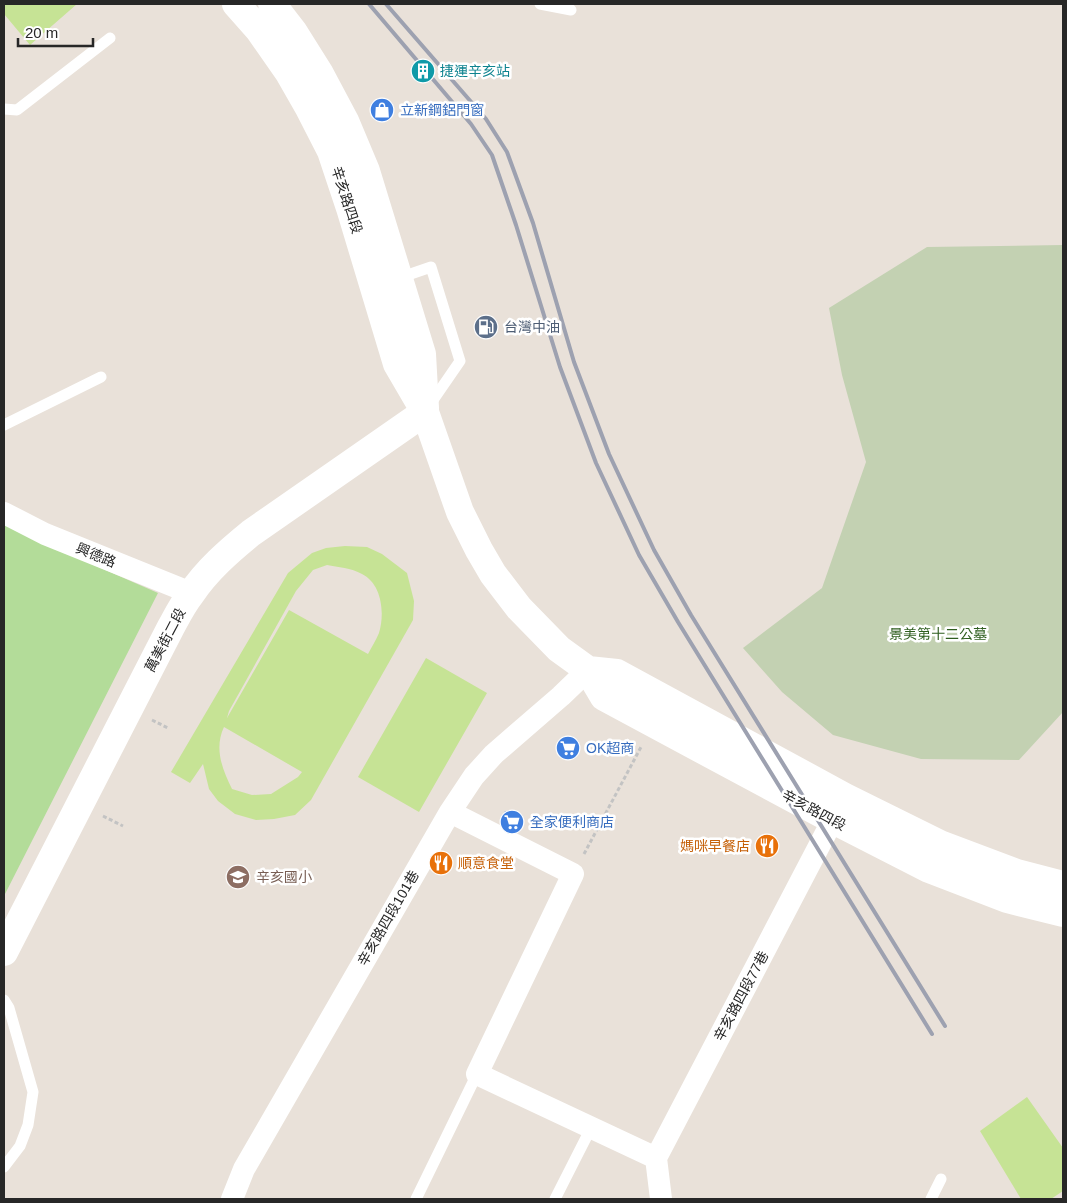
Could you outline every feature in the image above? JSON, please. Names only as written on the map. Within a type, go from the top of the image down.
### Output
[{"type":"main road","name":"辛亥路四段","points":[[236,4],[273,17],[293,31],[320,74],[345,121],[366,171],[422,354],[425,412]]},
{"type":"main road","name":"辛亥路四段","points":[[273,17],[289,73],[331,152],[398,364],[425,412],[460,512],[493,574],[519,608],[547,638],[588,670],[604,697],[839,809],[1017,873],[1063,885]]},
{"type":"main road","name":"萬美街二段","points":[[4,952],[171,627],[191,593],[210,570],[237,545],[425,412]]},
{"type":"main road","name":"辛亥路四段","points":[[839,809],[929,868],[1007,899],[1063,913]]},
{"type":"street","name":"興德路","points":[[4,512],[45,534],[191,593]]},
{"type":"street","name":"辛亥路四段101巷","points":[[232,1199],[244,1169],[450,812],[474,776],[494,754],[588,670]]},
{"type":"street","name":"辛亥路四段77巷","points":[[656,1158],[839,809]]},
{"type":"street","points":[[450,812],[573,874],[477,1074],[656,1158],[661,1199]]},
{"type":"lane","points":[[540,4],[571,10]]},
{"type":"lane","points":[[4,109],[17,110],[110,38]]},
{"type":"lane","points":[[399,278],[432,267],[460,361],[425,412]]},
{"type":"lane","points":[[4,425],[101,378]]},
{"type":"lane","points":[[4,1000],[9,1008],[33,1092],[28,1125],[20,1146],[4,1167]]},
{"type":"lane","points":[[416,1199],[477,1074]]},
{"type":"lane","points":[[555,1199],[591,1128]]},
{"type":"lane","points":[[931,1199],[941,1179]]},
{"type":"path","points":[[573,874],[642,744]]},
{"type":"green space","points":[[4,4],[77,4],[30,45],[4,14]]},
{"type":"green space","name":"景美第十二公墓","points":[[1063,245],[1063,712],[1019,760],[921,759],[833,735],[782,692],[743,648],[822,588],[866,462],[842,375],[829,308],[927,247]]},
{"type":"green space","points":[[4,522],[39,541],[158,593],[4,896]]},
{"type":"green space","points":[[345,546],[367,547],[382,554],[407,573],[414,601],[413,620],[311,800],[295,815],[274,819],[256,820],[235,814],[218,801],[209,789],[203,764],[190,783],[171,772],[288,573],[312,553],[326,548]],"holes":[[[327,565],[349,569],[362,574],[369,579],[378,592],[382,608],[381,625],[368,654],[289,610],[227,718],[229,711],[296,591],[313,570]],[[224,727],[302,772],[298,777],[271,794],[252,795],[232,789],[220,758],[221,735]]]},
{"type":"green space","points":[[426,658],[487,693],[419,812],[358,777]]},
{"type":"green space","points":[[1027,1097],[1063,1148],[1063,1191],[1051,1199],[1021,1199],[980,1131]]},
{"type":"railway","points":[[369,4],[471,124],[492,155],[560,367],[596,463],[639,555],[678,622],[932,1034]]},
{"type":"railway","points":[[386,4],[486,119],[507,152],[533,223],[574,362],[609,454],[654,550],[691,615],[945,1026]]},
{"type":"place","name":"捷運辛亥站","points":[[423,71]]},
{"type":"place","name":"立新鋼鋁門窗","points":[[382,110]]},
{"type":"place","name":"台灣中油","points":[[486,327]]},
{"type":"place","name":"OK超商","points":[[568,748]]},
{"type":"place","name":"全家便利商店","points":[[512,822]]},
{"type":"place","name":"媽咪早餐店","points":[[767,846]]},
{"type":"place","name":"順意食堂","points":[[441,863]]},
{"type":"place","name":"辛亥國小","points":[[238,877]]}]
